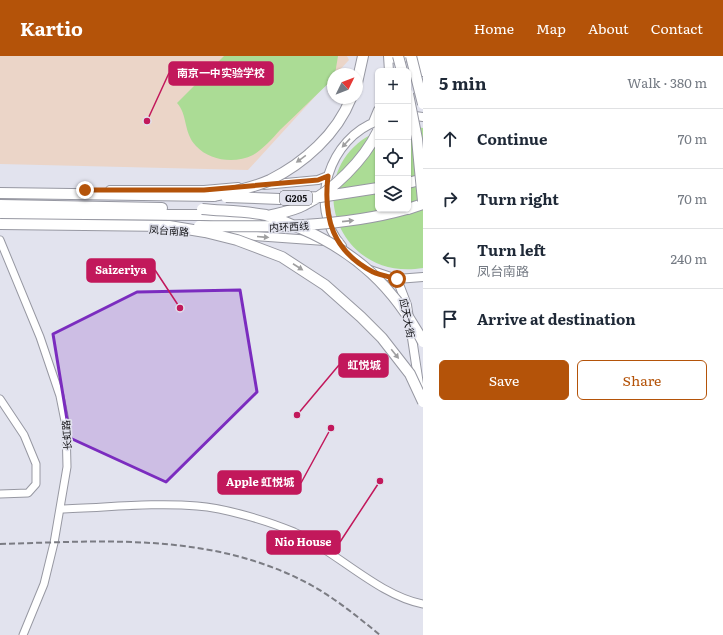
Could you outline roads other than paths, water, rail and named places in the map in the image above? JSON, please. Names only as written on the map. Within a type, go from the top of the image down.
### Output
[{"type":"highway","points":[[360,68],[363,56]]},
{"type":"highway","points":[[412,56],[423,71]]},
{"type":"highway","points":[[412,56],[423,104]]},
{"type":"highway","points":[[392,57],[395,68]]},
{"type":"highway","points":[[392,57],[400,68]]},
{"type":"highway","points":[[214,196],[270,180],[293,165],[317,148],[335,128],[348,104]]},
{"type":"highway","points":[[410,104],[417,139],[423,201]]},
{"type":"highway","points":[[0,214],[200,215],[257,219],[290,211],[305,205],[322,193],[349,171],[362,157],[375,127]]},
{"type":"highway","points":[[411,182],[423,179]]},
{"type":"highway","name":"G205","points":[[0,194],[214,196],[280,199],[320,197],[375,188]]},
{"type":"highway","name":"内环西线","points":[[411,208],[423,204]]},
{"type":"highway","points":[[0,205],[183,208],[266,215],[327,240],[352,256],[390,292],[408,316],[423,342]]},
{"type":"highway","name":"内环西线","points":[[169,226],[292,226],[355,220],[394,212]]},
{"type":"highway","points":[[0,223],[169,226],[205,232],[260,248],[282,257],[325,285],[361,317],[397,356],[410,374],[423,402]]},
{"type":"main road","points":[[390,68],[392,57],[420,56],[423,71]]},
{"type":"main road","points":[[411,116],[423,117]]},
{"type":"main road","points":[[375,125],[357,132],[344,144],[334,159],[328,176],[325,199],[329,221],[339,242],[354,260],[374,272],[397,279],[423,277]]},
{"type":"main road","points":[[0,188],[204,190],[318,180],[328,176]]},
{"type":"main road","name":"凤台南路","points":[[0,223],[139,228],[339,242]]},
{"type":"main road","name":"应天大街","points":[[397,279],[407,305],[423,405]]},
{"type":"street","name":"长虹路","points":[[0,240],[40,337],[60,396],[68,446],[60,509],[44,584],[23,635]]},
{"type":"street","points":[[0,399],[24,435],[36,464],[36,484],[28,492],[0,494]]},
{"type":"street","points":[[60,509],[197,506],[222,510],[293,532],[317,544],[391,593],[414,603],[423,604]]},
{"type":"railway","points":[[0,544],[120,542],[198,548],[236,556],[274,568],[311,585],[338,602],[380,635]]},
{"type":"place","name":"南京一中实验学校","points":[[147,121]]},
{"type":"place","name":"Saizeriya","points":[[180,308]]},
{"type":"place","name":"虹悦城","points":[[297,415]]},
{"type":"place","name":"Apple 虹悦城","points":[[331,428]]},
{"type":"place","name":"Nio House","points":[[380,481]]}]
